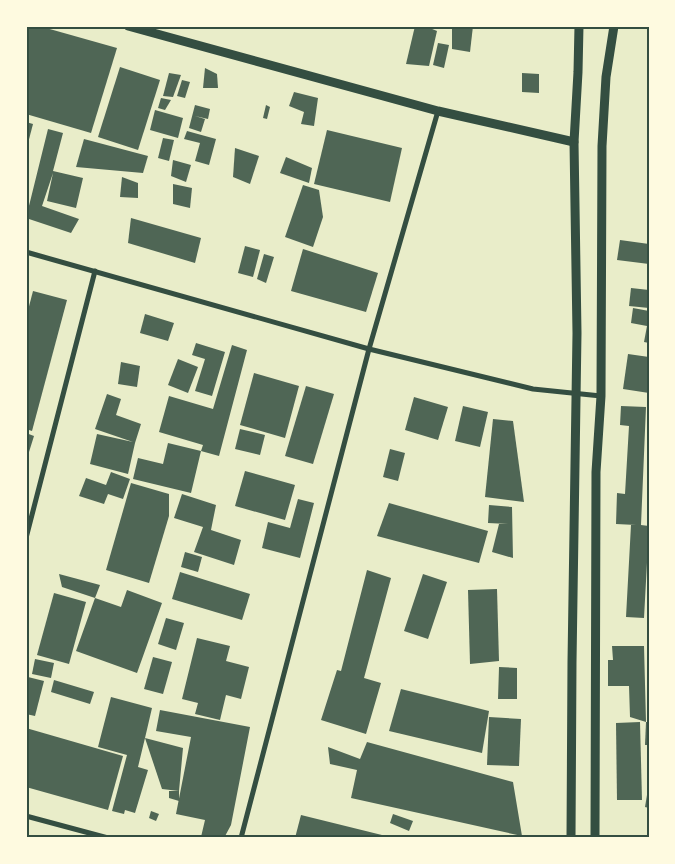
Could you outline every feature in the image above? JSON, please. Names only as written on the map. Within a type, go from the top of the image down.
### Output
[{"type":"street","points":[[128,26],[438,111],[574,142]]},
{"type":"street","points":[[571,838],[577,333],[574,142],[579,26]]},
{"type":"street","points":[[595,838],[596,472],[601,396],[602,146],[606,77],[614,26]]},
{"type":"street","points":[[240,838],[369,349],[438,111]]},
{"type":"street","points":[[26,252],[369,349],[533,388],[601,396]]},
{"type":"street","points":[[26,538],[95,271]]},
{"type":"street","points":[[26,816],[108,838]]},
{"type":"building","points":[[26,26],[39,26],[117,48],[91,133],[26,114]]},
{"type":"building","points":[[415,26],[425,26],[437,31],[429,66],[406,64]]},
{"type":"building","points":[[452,26],[473,26],[470,52],[452,49]]},
{"type":"building","points":[[438,43],[449,45],[444,68],[433,65]]},
{"type":"building","points":[[120,67],[160,80],[138,150],[98,137]]},
{"type":"building","points":[[205,68],[217,74],[218,88],[203,88]]},
{"type":"building","points":[[169,73],[181,75],[173,97],[163,96]]},
{"type":"building","points":[[522,73],[539,74],[539,93],[522,92]]},
{"type":"building","points":[[182,80],[190,82],[185,98],[177,96]]},
{"type":"building","points":[[294,92],[318,98],[314,126],[301,124],[304,112],[289,106]]},
{"type":"building","points":[[161,98],[171,100],[165,110],[158,108]]},
{"type":"building","points":[[195,105],[210,109],[208,119],[195,116],[205,119],[201,132],[189,128]]},
{"type":"building","points":[[266,105],[270,107],[267,119],[263,118]]},
{"type":"building","points":[[155,110],[183,118],[178,138],[150,130]]},
{"type":"building","points":[[26,122],[33,124],[27,147],[26,147]]},
{"type":"building","points":[[48,129],[63,133],[53,171],[83,178],[76,208],[47,201],[53,173],[42,206],[79,219],[71,233],[26,218]]},
{"type":"building","points":[[327,130],[402,148],[390,202],[314,184]]},
{"type":"building","points":[[187,131],[216,139],[209,165],[195,161],[200,143],[184,139]]},
{"type":"building","points":[[163,138],[174,140],[169,161],[158,158]]},
{"type":"building","points":[[84,139],[148,156],[143,173],[76,167]]},
{"type":"building","points":[[235,148],[259,156],[250,184],[233,177]]},
{"type":"building","points":[[286,157],[312,168],[309,183],[280,173]]},
{"type":"building","points":[[173,160],[191,165],[186,182],[171,176]]},
{"type":"building","points":[[122,177],[138,183],[138,198],[120,197]]},
{"type":"building","points":[[173,184],[192,188],[190,208],[173,204]]},
{"type":"building","points":[[303,185],[319,190],[323,217],[313,247],[285,237]]},
{"type":"building","points":[[131,218],[201,238],[195,263],[128,243]]},
{"type":"building","points":[[620,240],[649,244],[649,264],[617,260]]},
{"type":"building","points":[[245,246],[260,250],[253,277],[238,273]]},
{"type":"building","points":[[303,249],[378,273],[366,312],[291,291]]},
{"type":"building","points":[[264,254],[274,257],[266,283],[257,279]]},
{"type":"building","points":[[631,288],[649,290],[649,308],[629,306]]},
{"type":"building","points":[[33,291],[67,300],[32,431],[26,429],[26,318]]},
{"type":"building","points":[[633,308],[649,311],[649,343],[644,342],[647,326],[631,323]]},
{"type":"building","points":[[145,314],[174,323],[168,341],[140,333]]},
{"type":"building","points":[[196,343],[225,352],[212,396],[195,391],[205,359],[192,355]]},
{"type":"building","points":[[232,345],[247,350],[219,456],[201,451],[203,445],[159,432],[169,396],[213,409]]},
{"type":"building","points":[[628,354],[649,357],[649,393],[623,389]]},
{"type":"building","points":[[178,359],[198,367],[188,393],[168,385]]},
{"type":"building","points":[[121,362],[140,366],[137,387],[118,384]]},
{"type":"building","points":[[254,373],[299,386],[285,438],[240,425]]},
{"type":"building","points":[[306,386],[334,394],[313,464],[285,456]]},
{"type":"building","points":[[107,394],[121,399],[116,415],[141,424],[128,474],[90,464],[97,434],[133,442],[95,429]]},
{"type":"building","points":[[414,397],[448,407],[438,440],[405,430]]},
{"type":"building","points":[[463,406],[488,412],[480,447],[455,441]]},
{"type":"building","points":[[621,406],[646,407],[641,525],[649,526],[644,618],[626,617],[631,525],[636,525],[616,524],[617,493],[625,494],[629,426],[620,425]]},
{"type":"building","points":[[493,419],[513,421],[524,502],[485,497]]},
{"type":"building","points":[[240,429],[265,435],[260,455],[235,449]]},
{"type":"building","points":[[26,433],[34,436],[29,452],[26,451]]},
{"type":"building","points":[[168,443],[201,451],[191,493],[133,479],[138,458],[163,464]]},
{"type":"building","points":[[390,449],[405,453],[398,481],[383,477]]},
{"type":"building","points":[[245,471],[295,485],[285,520],[235,506]]},
{"type":"building","points":[[111,472],[130,479],[123,499],[108,494],[104,504],[79,496],[86,478],[106,485]]},
{"type":"building","points":[[131,483],[169,494],[169,516],[149,583],[106,570]]},
{"type":"building","points":[[182,494],[216,505],[211,530],[241,540],[234,565],[194,552],[203,527],[174,518]]},
{"type":"building","points":[[298,499],[314,503],[300,558],[262,548],[268,522],[290,528]]},
{"type":"building","points":[[389,503],[488,531],[479,563],[377,536]]},
{"type":"building","points":[[489,505],[512,507],[513,558],[492,552],[499,524],[508,524],[488,523]]},
{"type":"building","points":[[185,552],[202,557],[198,572],[181,567]]},
{"type":"building","points":[[367,570],[391,578],[364,678],[381,683],[366,734],[321,720],[337,670],[341,671]]},
{"type":"building","points":[[180,572],[250,594],[242,620],[172,599]]},
{"type":"building","points":[[59,574],[100,585],[95,598],[62,587]]},
{"type":"building","points":[[423,574],[447,582],[428,639],[404,631]]},
{"type":"building","points":[[497,589],[499,661],[470,664],[468,590]]},
{"type":"building","points":[[127,590],[162,603],[137,673],[76,651],[95,598],[121,607]]},
{"type":"building","points":[[54,593],[86,602],[69,664],[37,655]]},
{"type":"building","points":[[166,618],[184,623],[176,650],[158,644]]},
{"type":"building","points":[[197,638],[230,646],[226,661],[249,667],[241,699],[226,695],[220,720],[195,714],[198,703],[182,699]]},
{"type":"building","points":[[612,646],[644,646],[646,722],[630,717],[629,686],[608,686],[608,660],[613,660]]},
{"type":"building","points":[[153,657],[172,662],[163,694],[144,689]]},
{"type":"building","points":[[35,659],[54,663],[51,678],[32,674]]},
{"type":"building","points":[[499,667],[517,668],[517,699],[498,699]]},
{"type":"building","points":[[28,677],[44,681],[35,716],[26,714],[26,684]]},
{"type":"building","points":[[54,680],[94,692],[90,704],[51,692]]},
{"type":"building","points":[[401,689],[489,711],[482,753],[389,731]]},
{"type":"building","points":[[111,697],[152,708],[138,767],[148,770],[135,813],[125,810],[124,814],[112,811],[127,755],[98,747]]},
{"type":"building","points":[[160,710],[250,727],[231,825],[224,838],[201,837],[205,820],[176,814],[191,737],[156,731]]},
{"type":"building","points":[[489,717],[521,719],[519,766],[487,765]]},
{"type":"building","points":[[640,722],[642,800],[617,800],[616,723]]},
{"type":"building","points":[[646,722],[649,722],[649,745],[645,745]]},
{"type":"building","points":[[26,728],[123,756],[108,810],[26,787]]},
{"type":"building","points":[[145,738],[183,748],[179,791],[162,789]]},
{"type":"building","points":[[367,742],[513,782],[522,836],[351,798],[357,770],[330,764],[328,747],[360,759]]},
{"type":"building","points":[[649,789],[649,808],[645,807]]},
{"type":"building","points":[[169,791],[179,791],[179,801],[169,798]]},
{"type":"building","points":[[151,811],[159,814],[156,821],[149,818]]},
{"type":"building","points":[[393,814],[413,821],[409,831],[390,823]]},
{"type":"building","points":[[301,815],[390,837],[295,838]]}]
